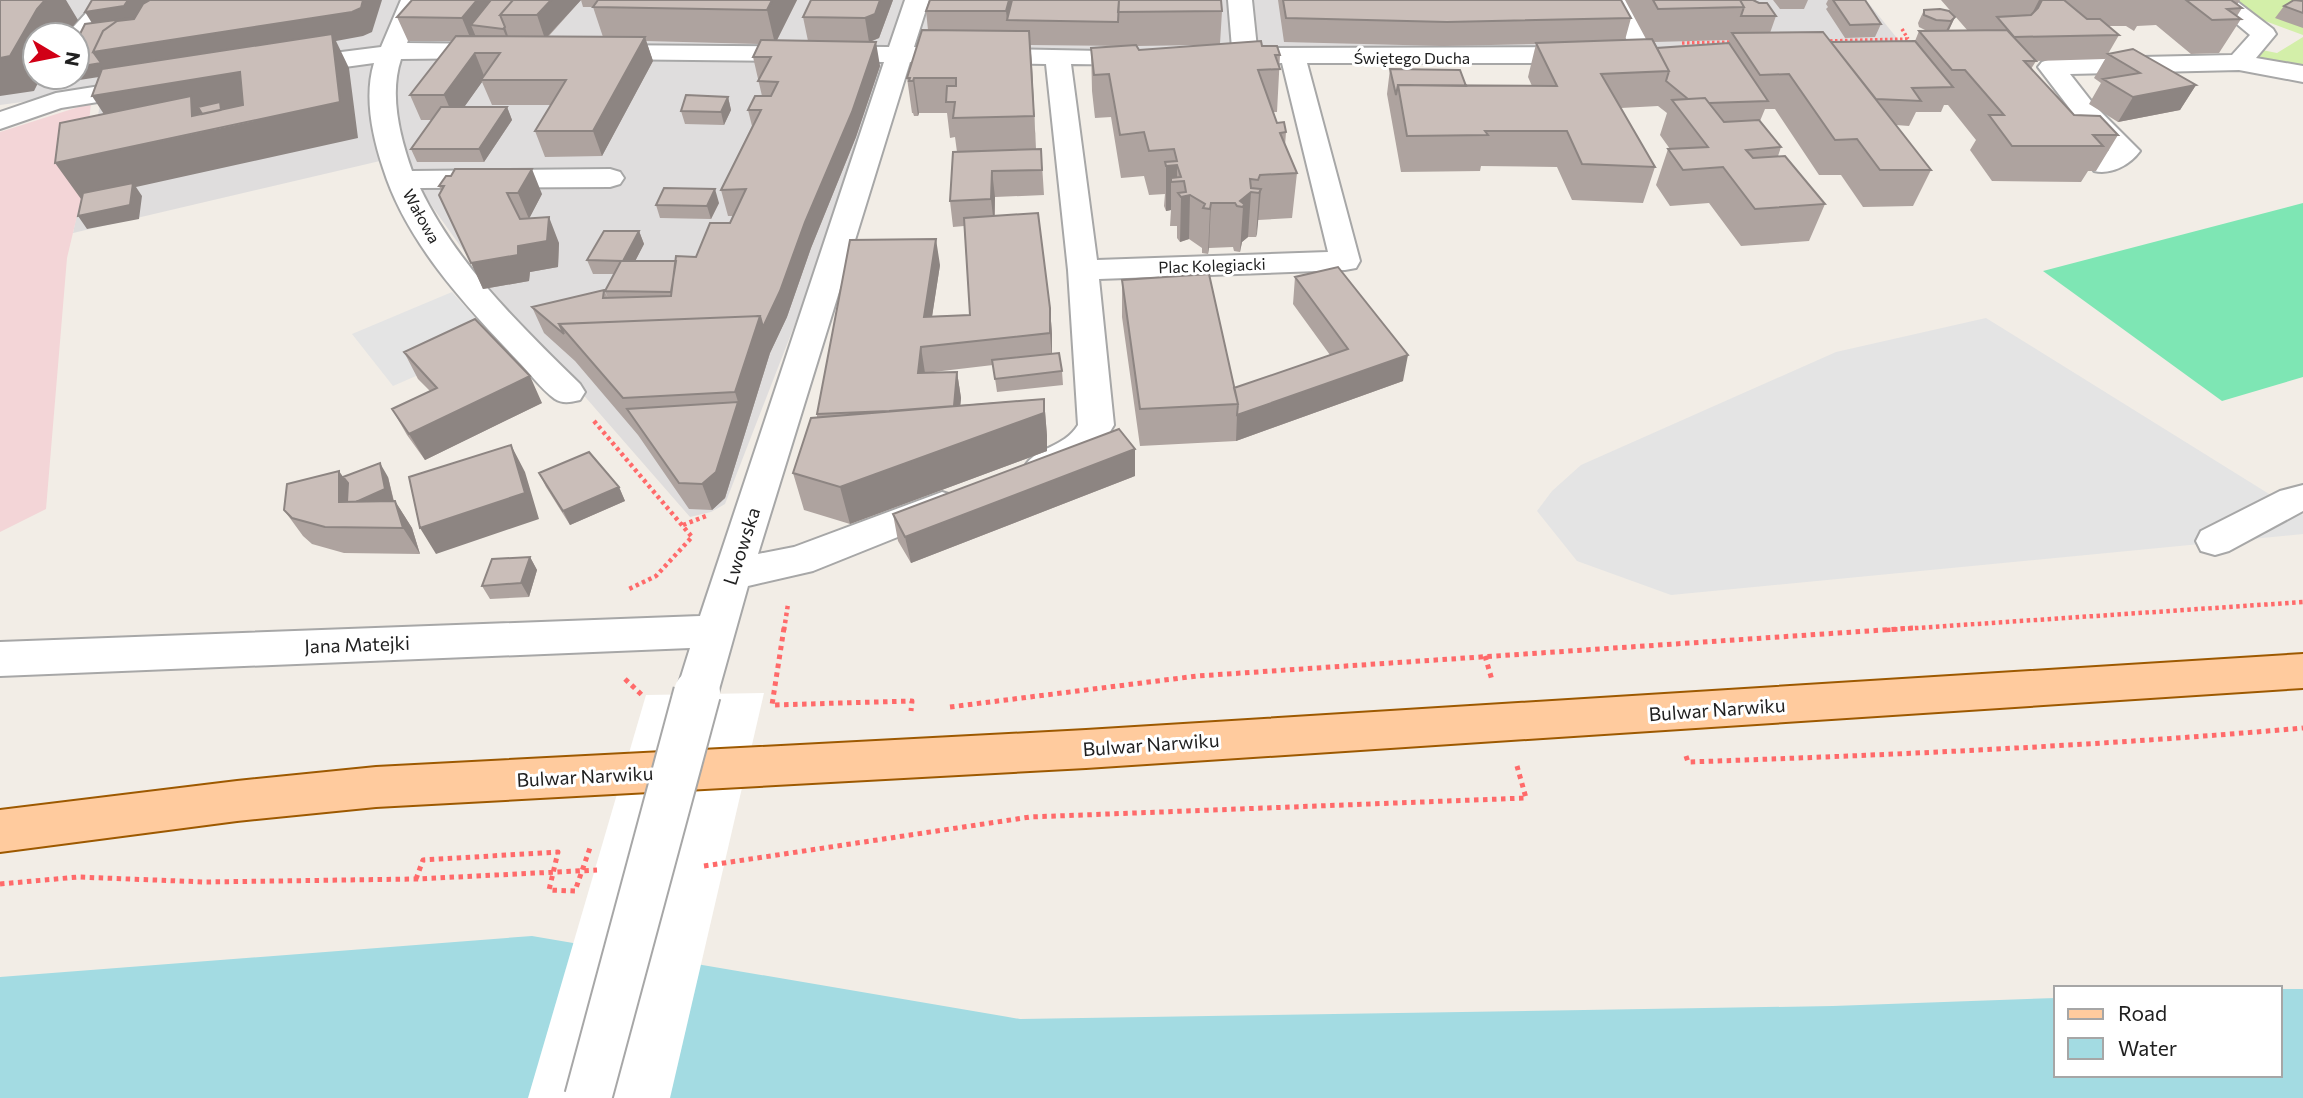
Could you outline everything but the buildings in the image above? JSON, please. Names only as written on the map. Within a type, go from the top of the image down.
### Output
[{"type":"main road","name":"Bulwar Narwiku","points":[[0,831],[237,801],[376,787],[1504,723],[2303,671]]},
{"type":"street","points":[[91,22],[111,0]]},
{"type":"street","name":"Wałowa","points":[[414,0],[383,76],[383,103],[402,180],[427,232],[463,279],[494,318],[568,392]]},
{"type":"street","name":"Lwowska","points":[[588,1098],[715,631],[917,0]]},
{"type":"street","points":[[1240,0],[1245,56]]},
{"type":"street","points":[[1616,0],[1628,52]]},
{"type":"street","points":[[2220,0],[2264,34],[2239,62]]},
{"type":"street","points":[[274,69],[411,50],[520,51]]},
{"type":"street","points":[[575,52],[1165,57]]},
{"type":"street","name":"Świętego Ducha","points":[[1205,56],[1671,53]]},
{"type":"street","points":[[1018,475],[1070,455],[1089,441],[1096,425],[1083,270],[1058,57]]},
{"type":"street","name":"Plac Kolegiacki","points":[[1083,270],[1345,261],[1293,57]]},
{"type":"street","points":[[2104,165],[2126,151],[2086,112],[2051,68],[2239,62],[2303,74]]},
{"type":"street","points":[[91,87],[171,83]]},
{"type":"street","points":[[0,121],[55,91]]},
{"type":"street","points":[[402,180],[610,178]]},
{"type":"street","points":[[732,575],[799,561],[967,496]]},
{"type":"street","points":[[2215,541],[2293,500],[2303,498]]},
{"type":"street","name":"Jana Matejki","points":[[0,659],[715,631]]},
{"type":"path","points":[[1826,41],[1909,39],[1902,29]]},
{"type":"path","points":[[1628,52],[1742,42]]},
{"type":"path","points":[[568,392],[692,537],[656,576],[615,594]]},
{"type":"path","points":[[938,708],[1197,676],[2303,602]]},
{"type":"path","points":[[788,607],[772,705],[912,701],[911,711]]},
{"type":"path","points":[[697,866],[1030,817],[1526,798],[1485,656]]},
{"type":"path","points":[[897,712],[925,710]]},
{"type":"path","points":[[1670,712],[1688,762],[2154,742],[2303,728]]},
{"type":"path","points":[[416,879],[423,860],[558,852],[549,890],[575,891],[591,845]]},
{"type":"path","points":[[0,884],[78,877],[205,882],[416,879],[604,870]]},
{"type":"shaded area","points":[[0,0],[1866,0],[1905,48],[899,56],[725,504],[711,512],[690,517],[490,288],[397,157],[73,233],[103,91],[0,105]]},
{"type":"shaded area","points":[[91,103],[81,199],[67,258],[46,509],[0,532],[0,132]]},
{"type":"shaded area","points":[[452,292],[496,341],[393,386],[352,334]]},
{"type":"shaded area","points":[[1986,318],[2303,515],[2303,534],[1671,595],[1577,561],[1537,511],[1552,491],[1581,465],[1836,352]]},
{"type":"green space","points":[[2226,0],[2303,0],[2303,35],[2241,12]]},
{"type":"green space","points":[[2303,37],[2303,68],[2258,61],[2257,57],[2262,50],[2277,53]]},
{"type":"green space","points":[[2303,203],[2303,377],[2222,401],[2043,271]]},
{"type":"water","points":[[532,936],[1020,1019],[1833,1006],[2054,998],[2054,1077],[2282,1077],[2282,989],[2303,989],[2303,1098],[0,1098],[0,977]]},
{"type":"pier","points":[[764,693],[670,1098],[528,1098],[646,695]]}]
